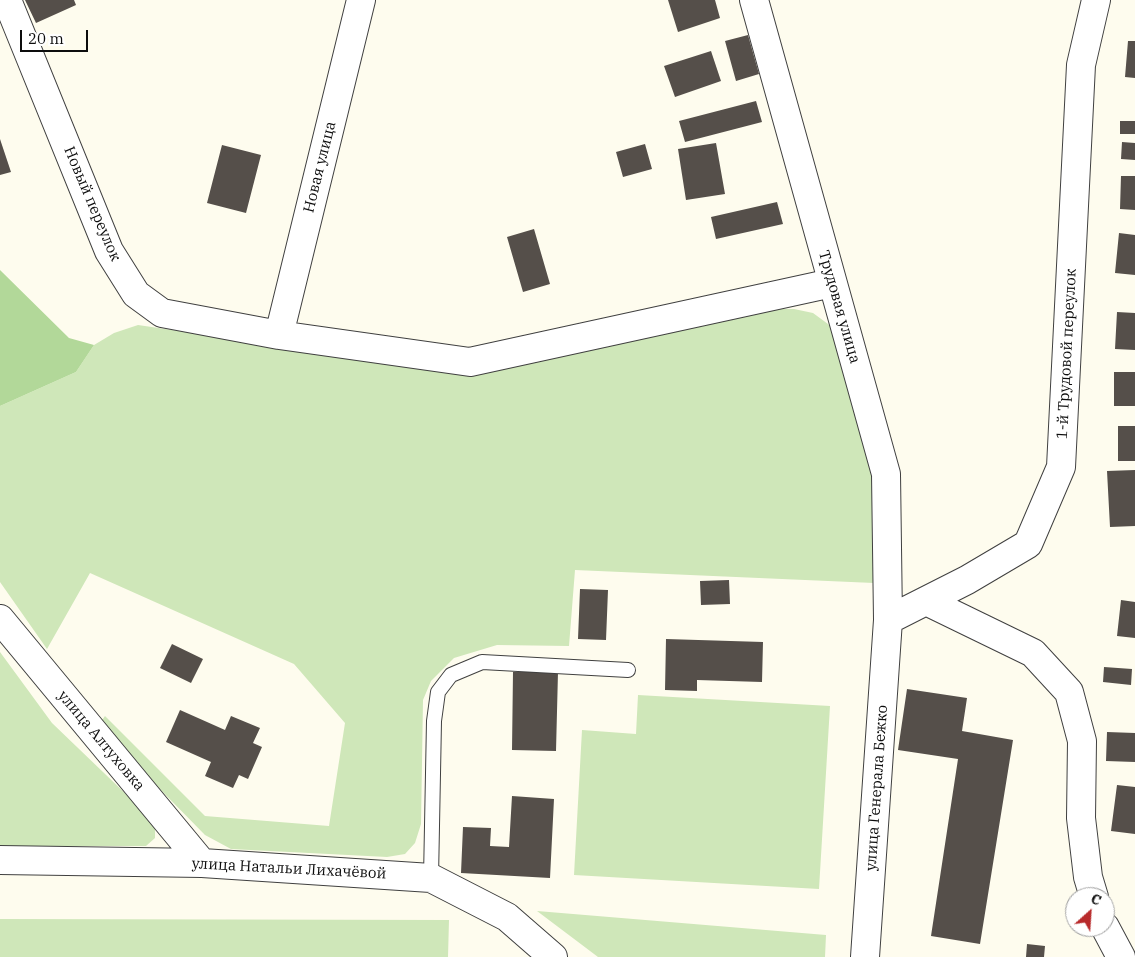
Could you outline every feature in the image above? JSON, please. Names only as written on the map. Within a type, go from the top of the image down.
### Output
[{"type":"street","name":"Новый переулок","points":[[7,0],[110,251],[136,294],[162,313],[279,335],[470,362],[832,283]]},
{"type":"street","name":"Новая улица","points":[[279,335],[362,0]]},
{"type":"street","name":"Трудовая улица","points":[[754,0],[886,474],[888,620]]},
{"type":"street","name":"1-й Трудовой переулок","points":[[888,620],[1028,544],[1061,467],[1081,65],[1096,0]]},
{"type":"street","points":[[926,601],[1033,654],[1069,692],[1082,741],[1082,818],[1088,877],[1091,887]]},
{"type":"street","name":"улица Алтуховка","points":[[0,619],[202,863]]},
{"type":"street","name":"улица Генерала Бежко","points":[[865,957],[888,620]]},
{"type":"street","name":"улица Натальи Лихачёвой","points":[[0,860],[202,863],[431,878],[506,917],[553,957]]},
{"type":"street","points":[[1110,937],[1121,957]]},
{"type":"lane","points":[[431,878],[434,721],[438,692],[451,675],[482,662],[628,670]]},
{"type":"green space","points":[[0,270],[69,338],[94,345],[76,372],[0,406]]},
{"type":"green space","points":[[774,309],[794,309],[813,313],[828,324],[839,337],[876,480],[874,583],[575,570],[569,646],[497,645],[454,658],[431,681],[423,700],[421,824],[415,843],[405,854],[387,857],[231,849],[205,835],[98,726],[105,716],[205,816],[329,826],[345,723],[294,664],[90,573],[47,649],[0,582],[0,406],[76,372],[94,345],[114,333],[138,325],[472,374]]},
{"type":"green space","points":[[0,652],[52,723],[155,822],[155,838],[146,846],[0,846]]},
{"type":"green space","points":[[638,695],[830,706],[819,889],[574,875],[582,730],[636,734]]},
{"type":"green space","points":[[537,911],[826,935],[825,957],[598,957]]},
{"type":"green space","points":[[0,919],[449,920],[448,957],[0,957]]},
{"type":"building","points":[[25,0],[74,0],[76,5],[36,23]]},
{"type":"building","points":[[668,0],[715,0],[720,18],[678,32]]},
{"type":"building","points":[[748,35],[759,74],[736,81],[725,41]]},
{"type":"building","points":[[1128,41],[1135,41],[1135,78],[1125,77]]},
{"type":"building","points":[[711,51],[721,81],[675,97],[664,66]]},
{"type":"building","points":[[756,101],[762,122],[685,142],[679,121]]},
{"type":"building","points":[[1120,121],[1135,121],[1135,134],[1120,134]]},
{"type":"building","points":[[0,139],[11,172],[0,175]]},
{"type":"building","points":[[1122,142],[1135,143],[1135,160],[1121,159]]},
{"type":"building","points":[[716,143],[725,194],[686,200],[678,149]]},
{"type":"building","points":[[645,144],[652,169],[623,177],[616,152]]},
{"type":"building","points":[[222,145],[261,155],[246,213],[207,203]]},
{"type":"building","points":[[1121,176],[1135,176],[1135,210],[1120,209]]},
{"type":"building","points":[[777,202],[783,224],[716,239],[711,217]]},
{"type":"building","points":[[534,229],[550,284],[523,292],[507,237]]},
{"type":"building","points":[[1119,233],[1135,235],[1135,275],[1115,273]]},
{"type":"building","points":[[1117,312],[1135,313],[1135,350],[1115,349]]},
{"type":"building","points":[[1114,372],[1135,372],[1135,406],[1114,406]]},
{"type":"building","points":[[1118,426],[1135,426],[1135,461],[1118,461]]},
{"type":"building","points":[[1135,470],[1135,526],[1110,527],[1107,471]]},
{"type":"building","points":[[729,580],[730,604],[701,605],[700,581]]},
{"type":"building","points":[[580,589],[608,590],[606,640],[578,639]]},
{"type":"building","points":[[1121,600],[1135,602],[1135,638],[1117,636]]},
{"type":"building","points":[[666,639],[763,642],[762,682],[697,680],[697,691],[665,690]]},
{"type":"building","points":[[172,644],[203,659],[191,683],[160,668]]},
{"type":"building","points":[[1104,667],[1132,669],[1131,685],[1103,682]]},
{"type":"building","points":[[513,672],[558,672],[556,751],[512,750]]},
{"type":"building","points":[[907,689],[967,698],[962,731],[1013,740],[980,944],[931,936],[958,759],[898,750]]},
{"type":"building","points":[[180,710],[225,730],[231,716],[260,728],[253,743],[262,747],[248,779],[239,775],[233,788],[205,776],[211,762],[166,742]]},
{"type":"building","points":[[1107,732],[1135,733],[1135,762],[1106,761]]},
{"type":"building","points":[[1117,785],[1135,787],[1135,834],[1111,831]]},
{"type":"building","points":[[512,796],[554,799],[550,878],[461,873],[463,827],[491,828],[490,846],[509,847]]},
{"type":"building","points":[[1027,944],[1045,946],[1044,957],[1026,957]]}]
